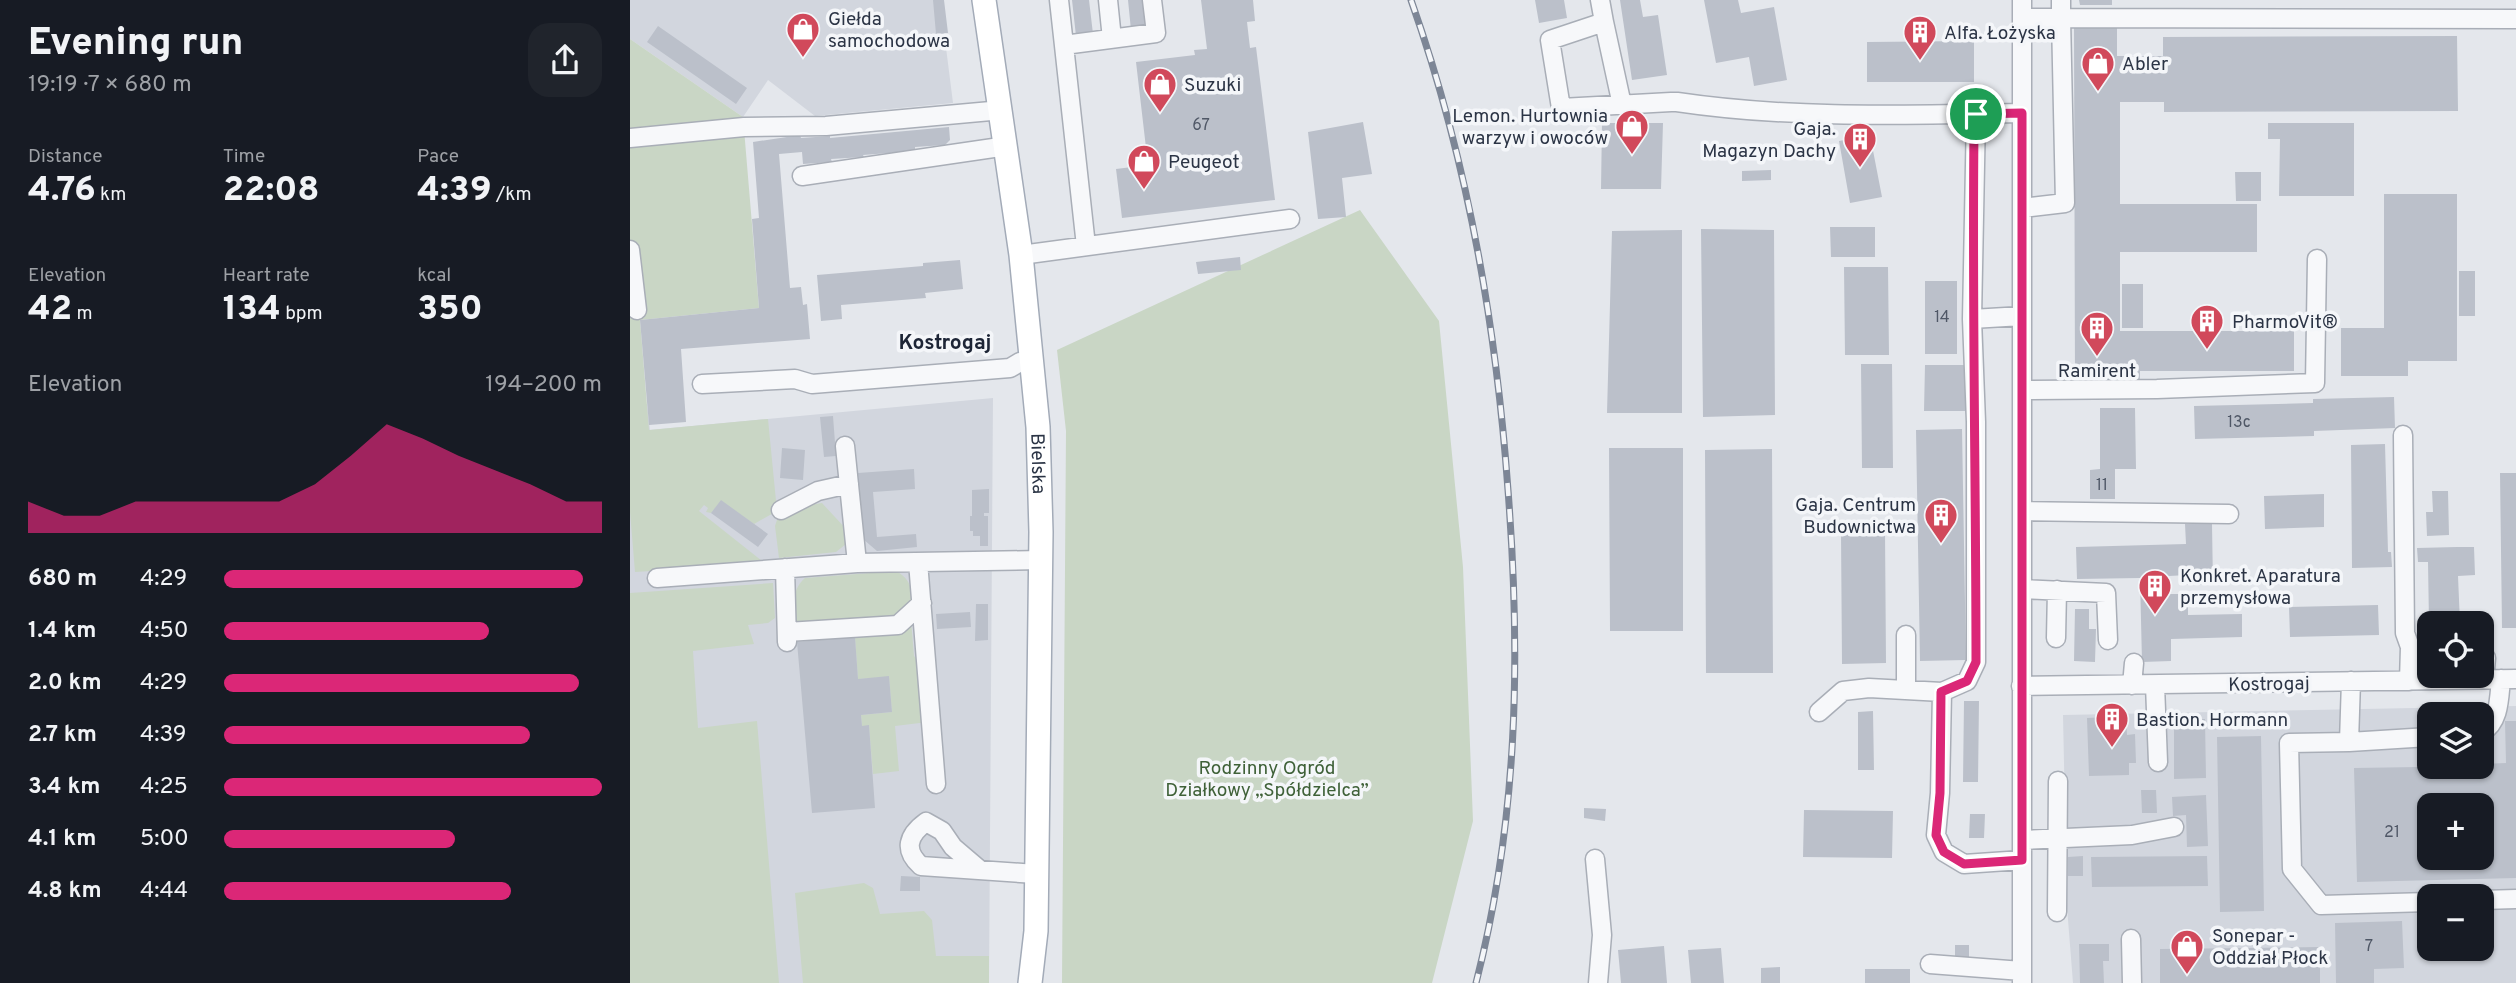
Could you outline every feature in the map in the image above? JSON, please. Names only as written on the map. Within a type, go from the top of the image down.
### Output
[{"type":"main road","name":"Bielska","points":[[984,0],[1021,255],[1039,446],[1041,560],[1036,931],[1040,983]]},
{"type":"main road","name":"Bielska","points":[[1030,983],[1036,931]]},
{"type":"street","points":[[1059,0],[1086,246]]},
{"type":"street","points":[[1108,0],[1112,38]]},
{"type":"street","points":[[1064,45],[1156,33],[1152,0]]},
{"type":"street","points":[[1600,0],[1622,104]]},
{"type":"street","points":[[1930,964],[2022,977],[2022,9],[2516,19]]},
{"type":"street","points":[[2022,208],[2065,203],[2061,9]]},
{"type":"street","points":[[1604,22],[1550,40],[1561,108],[1676,102],[1728,109],[1850,115],[2022,113]]},
{"type":"street","points":[[630,138],[744,127],[826,126],[1002,110]]},
{"type":"street","points":[[1819,712],[1843,691],[1868,688],[1941,692],[1967,681],[1976,662],[1976,422],[1972,318],[1976,114]]},
{"type":"street","points":[[802,176],[1007,146]]},
{"type":"street","points":[[1021,255],[1290,219]]},
{"type":"street","points":[[630,250],[637,310]]},
{"type":"street","points":[[2022,390],[2157,389],[2315,383],[2317,260]]},
{"type":"street","points":[[1972,318],[2022,316]]},
{"type":"street","points":[[702,384],[795,379],[812,384],[1010,368],[1020,362],[1032,361]]},
{"type":"street","points":[[2403,435],[2409,681]]},
{"type":"street","points":[[845,446],[858,563]]},
{"type":"street","points":[[781,510],[818,491],[849,484]]},
{"type":"street","points":[[2022,511],[2229,514]]},
{"type":"street","points":[[657,578],[858,563],[1041,560]]},
{"type":"street","points":[[918,562],[936,784]]},
{"type":"street","points":[[785,568],[787,637],[898,625],[922,603]]},
{"type":"street","points":[[2022,589],[2106,593],[2108,640]]},
{"type":"street","points":[[2056,638],[2057,590]]},
{"type":"street","points":[[1906,635],[1906,690]]},
{"type":"street","points":[[2132,685],[2134,663]]},
{"type":"street","points":[[2494,720],[2500,679]]},
{"type":"street","name":"Kostrogaj","points":[[2021,686],[2500,679]]},
{"type":"street","points":[[2349,742],[2351,681]]},
{"type":"street","points":[[2155,685],[2158,762]]},
{"type":"street","points":[[1941,692],[1940,793],[1936,835],[1944,852],[1964,864],[2022,860]]},
{"type":"street","points":[[2417,738],[2289,743],[2292,869],[2321,905],[2417,902]]},
{"type":"street","points":[[2057,912],[2058,781]]},
{"type":"street","points":[[2022,840],[2132,835],[2174,827]]},
{"type":"street","points":[[1595,859],[1602,935],[1598,983]]},
{"type":"street","points":[[980,870],[1036,874]]},
{"type":"street","points":[[2494,900],[2516,899]]},
{"type":"street","points":[[2132,939],[2132,983]]},
{"type":"shaded area","name":"Giełda samochodowa","points":[[630,0],[940,0],[953,103],[815,116],[768,80],[743,117],[630,39]]},
{"type":"shaded area","points":[[993,398],[989,983],[630,983],[630,405],[647,404],[650,430]]},
{"type":"shaded area","points":[[2494,706],[2516,706],[2516,983],[2073,983],[2067,907],[2063,715],[2417,708],[2417,779],[2494,779]]},
{"type":"green space","points":[[630,39],[743,117],[759,308],[640,320],[649,430],[768,419],[777,511],[754,524],[721,501],[711,513],[706,512],[708,508],[704,505],[699,511],[766,564],[635,572],[630,512]]},
{"type":"green space","name":"Rodzinny Ogród Działkowy „Spółdzielca”","points":[[1360,210],[1439,321],[1463,567],[1473,821],[1432,983],[1062,983],[1066,431],[1057,350]]},
{"type":"green space","points":[[822,503],[847,530],[846,544],[836,552],[779,558],[775,526],[778,517],[804,506]]},
{"type":"green space","points":[[896,571],[909,584],[913,602],[897,619],[797,628],[795,595],[805,578]]},
{"type":"green space","points":[[773,583],[775,618],[768,623],[748,625],[754,644],[693,651],[698,728],[757,721],[779,983],[630,983],[630,593]]},
{"type":"green space","points":[[911,620],[914,656],[922,665],[928,722],[895,726],[899,771],[873,774],[869,726],[862,726],[861,715],[892,712],[889,677],[858,679],[855,637],[898,632]]},
{"type":"green space","points":[[864,883],[873,888],[880,914],[924,911],[932,920],[936,956],[989,956],[989,983],[803,983],[795,893]]},
{"type":"building","points":[[933,0],[944,0],[948,33],[936,34]]},
{"type":"building","points":[[1072,0],[1089,0],[1093,34],[1076,36]]},
{"type":"building","points":[[1128,0],[1145,0],[1148,28],[1131,30]]},
{"type":"building","points":[[1201,0],[1253,0],[1255,21],[1247,22],[1250,48],[1256,47],[1275,200],[1122,218],[1116,169],[1148,165],[1136,62],[1195,55],[1194,50],[1207,49]]},
{"type":"building","points":[[1535,0],[1564,0],[1567,18],[1539,23]]},
{"type":"building","name":"Lemon. Hurtownia warzyw i owoców","points":[[1620,0],[1640,0],[1643,17],[1658,15],[1667,75],[1632,80]]},
{"type":"building","points":[[1704,0],[1738,0],[1741,13],[1774,7],[1787,80],[1754,86],[1749,57],[1716,63]]},
{"type":"building","points":[[2079,0],[2112,0],[2112,5],[2080,5]]},
{"type":"building","points":[[2074,25],[2117,25],[2117,56],[2163,56],[2163,37],[2457,36],[2458,111],[2164,112],[2164,102],[2120,102],[2120,204],[2257,204],[2257,252],[2120,252],[2120,331],[2273,331],[2272,324],[2294,323],[2294,371],[2140,371],[2140,384],[2075,384]]},
{"type":"building","points":[[658,26],[747,88],[736,104],[647,42]]},
{"type":"building","name":"Alfa. Łożyska","points":[[1974,41],[1974,82],[1867,82],[1867,42]]},
{"type":"building","points":[[1363,122],[1372,174],[1342,178],[1346,217],[1318,219],[1308,132]]},
{"type":"building","name":"Lemon. Hurtownia warzyw i owoców","points":[[1602,123],[1663,123],[1661,189],[1601,189]]},
{"type":"building","points":[[2268,123],[2354,123],[2354,196],[2279,196],[2280,139],[2268,139]]},
{"type":"building","points":[[949,127],[950,140],[945,145],[915,147],[915,151],[803,164],[802,152],[779,154],[790,288],[801,287],[803,305],[807,304],[810,339],[681,349],[686,422],[649,425],[640,320],[759,308],[752,219],[759,218],[753,142],[800,135],[801,138],[830,138]]},
{"type":"building","name":"Gaja. Magazyn Dachy","points":[[1870,135],[1882,197],[1850,203],[1839,141]]},
{"type":"building","points":[[1771,170],[1771,180],[1742,181],[1742,171]]},
{"type":"building","points":[[2235,172],[2261,172],[2261,201],[2236,201]]},
{"type":"building","points":[[2384,194],[2457,194],[2457,361],[2408,361],[2408,376],[2341,376],[2341,328],[2384,328]]},
{"type":"building","points":[[1830,227],[1875,227],[1875,257],[1831,257]]},
{"type":"building","points":[[1701,229],[1774,230],[1775,415],[1703,417]]},
{"type":"building","points":[[1682,230],[1682,413],[1607,413],[1612,231]]},
{"type":"building","points":[[1240,257],[1241,270],[1198,274],[1196,262]]},
{"type":"building","points":[[960,260],[963,289],[925,293],[926,298],[841,305],[842,319],[821,321],[817,275],[923,266],[923,263]]},
{"type":"building","points":[[1844,267],[1888,267],[1889,355],[1845,355]]},
{"type":"building","points":[[2459,271],[2475,271],[2475,316],[2459,316]]},
{"type":"building","points":[[1925,281],[1957,281],[1957,354],[1925,354]]},
{"type":"building","points":[[2122,284],[2143,284],[2143,328],[2122,328]]},
{"type":"building","points":[[1861,364],[1892,364],[1893,468],[1862,468]]},
{"type":"building","points":[[1925,365],[1965,365],[1965,411],[1924,411]]},
{"type":"building","points":[[2394,397],[2395,428],[2314,431],[2314,436],[2195,439],[2194,406],[2313,403],[2313,399]]},
{"type":"building","points":[[2100,408],[2135,408],[2136,469],[2115,469],[2115,499],[2090,499],[2090,470],[2100,469]]},
{"type":"building","points":[[833,416],[836,456],[824,457],[820,417]]},
{"type":"building","name":"Gaja. Centrum Budownictwa","points":[[1962,429],[1966,660],[1920,661],[1916,430]]},
{"type":"building","points":[[2385,444],[2388,552],[2391,552],[2392,567],[2352,568],[2351,445]]},
{"type":"building","points":[[782,448],[805,450],[803,480],[780,478]]},
{"type":"building","points":[[1609,448],[1683,448],[1683,631],[1610,631]]},
{"type":"building","points":[[1772,449],[1773,673],[1706,673],[1705,450]]},
{"type":"building","points":[[914,469],[915,489],[873,492],[877,537],[916,534],[917,547],[877,551],[863,539],[858,473]]},
{"type":"building","points":[[2500,473],[2516,473],[2516,628],[2502,628]]},
{"type":"building","points":[[989,489],[989,513],[984,513],[984,516],[988,516],[988,546],[980,546],[980,536],[973,536],[973,531],[970,531],[972,490]]},
{"type":"building","points":[[2432,491],[2448,491],[2449,535],[2427,536],[2426,512],[2433,512]]},
{"type":"building","points":[[2324,494],[2324,527],[2265,529],[2264,496]]},
{"type":"building","points":[[721,500],[768,534],[758,547],[711,513]]},
{"type":"building","points":[[2185,524],[2212,524],[2213,585],[2187,585],[2187,575],[2169,576],[2170,594],[2188,594],[2188,615],[2242,614],[2242,637],[2171,639],[2171,661],[2142,662],[2140,578],[2077,579],[2076,547],[2186,544]]},
{"type":"building","points":[[1885,532],[1886,663],[1842,664],[1841,533]]},
{"type":"building","points":[[2474,547],[2475,575],[2458,576],[2459,611],[2429,611],[2428,562],[2418,562],[2417,548]]},
{"type":"building","points":[[976,604],[988,604],[988,640],[975,641]]},
{"type":"building","points":[[2378,605],[2379,635],[2290,637],[2289,607]]},
{"type":"building","points":[[2075,609],[2089,609],[2089,629],[2096,629],[2095,662],[2074,661]]},
{"type":"building","points":[[970,612],[971,627],[937,629],[936,614]]},
{"type":"building","points":[[855,637],[858,679],[889,676],[892,712],[861,715],[862,726],[869,725],[875,808],[812,813],[797,642]]},
{"type":"building","points":[[1964,701],[1979,701],[1978,782],[1963,782]]},
{"type":"building","points":[[1873,711],[1874,770],[1858,770],[1858,712]]},
{"type":"building","name":"Bastion. Hormann","points":[[2126,716],[2127,735],[2135,734],[2136,763],[2129,763],[2129,775],[2089,776],[2087,718]]},
{"type":"building","points":[[2174,719],[2205,719],[2206,778],[2174,779]]},
{"type":"building","points":[[2505,721],[2516,721],[2516,878],[2357,882],[2354,768],[2417,767],[2417,779],[2494,779],[2494,764],[2506,763]]},
{"type":"building","points":[[2261,736],[2264,911],[2220,912],[2217,737]]},
{"type":"building","points":[[2141,790],[2156,790],[2157,813],[2142,813]]},
{"type":"building","points":[[2206,795],[2208,846],[2187,847],[2186,815],[2173,816],[2172,797]]},
{"type":"building","points":[[1584,808],[1606,809],[1605,821],[1584,818]]},
{"type":"building","points":[[1804,810],[1893,811],[1892,858],[1803,857]]},
{"type":"building","points":[[1970,814],[1985,814],[1984,838],[1969,838]]},
{"type":"building","points":[[2083,856],[2083,876],[2068,876],[2068,857]]},
{"type":"building","points":[[2207,856],[2208,886],[2092,887],[2091,857]]},
{"type":"building","points":[[901,876],[920,877],[920,891],[900,891]]},
{"type":"building","points":[[2402,921],[2404,968],[2374,969],[2374,983],[2336,983],[2335,923]]},
{"type":"building","points":[[2079,944],[2109,944],[2109,961],[2103,961],[2104,983],[2080,983]]},
{"type":"building","points":[[1955,945],[1969,945],[1969,959],[1955,959]]},
{"type":"building","points":[[1664,946],[1667,983],[1621,983],[1618,950]]},
{"type":"building","points":[[2320,947],[2320,983],[2160,983],[2160,949]]},
{"type":"building","points":[[1721,948],[1724,983],[1691,983],[1688,950]]},
{"type":"building","points":[[1780,967],[1780,983],[1761,983],[1761,968]]},
{"type":"building","points":[[1865,969],[1910,969],[1910,983],[1865,983]]},
{"type":"railway","points":[[1411,0],[1448,120],[1476,242],[1496,365],[1508,490],[1514,615],[1513,738],[1501,860],[1476,983]]},
{"type":"place","name":"Giełda samochodowa","points":[[803,59]]},
{"type":"place","name":"Alfa. Łożyska","points":[[1920,62]]},
{"type":"place","name":"Abler","points":[[2098,93]]},
{"type":"place","name":"Suzuki","points":[[1160,114]]},
{"type":"place","name":"Lemon. Hurtownia warzyw i owoców","points":[[1632,156]]},
{"type":"place","name":"Gaja. Magazyn Dachy","points":[[1860,169]]},
{"type":"place","name":"Peugeot","points":[[1144,191]]},
{"type":"place","name":"PharmoVit®","points":[[2207,351]]},
{"type":"place","name":"Ramirent","points":[[2097,358]]},
{"type":"place","name":"Gaja. Centrum Budownictwa","points":[[1941,545]]},
{"type":"place","name":"Konkret. Aparatura przemysłowa","points":[[2155,616]]},
{"type":"place","name":"Bastion. Hormann","points":[[2112,749]]},
{"type":"place","name":"Sonepar - Oddział Płock","points":[[2187,976]]},
{"type":"district","name":"Kostrogaj","points":[[945,342]]},
{"type":"route","points":[[2022,113],[2022,860],[1964,864],[1944,852],[1936,835],[1940,793],[1941,692],[1967,681],[1976,662],[1976,422],[1972,318],[1976,114],[2022,113]]}]
